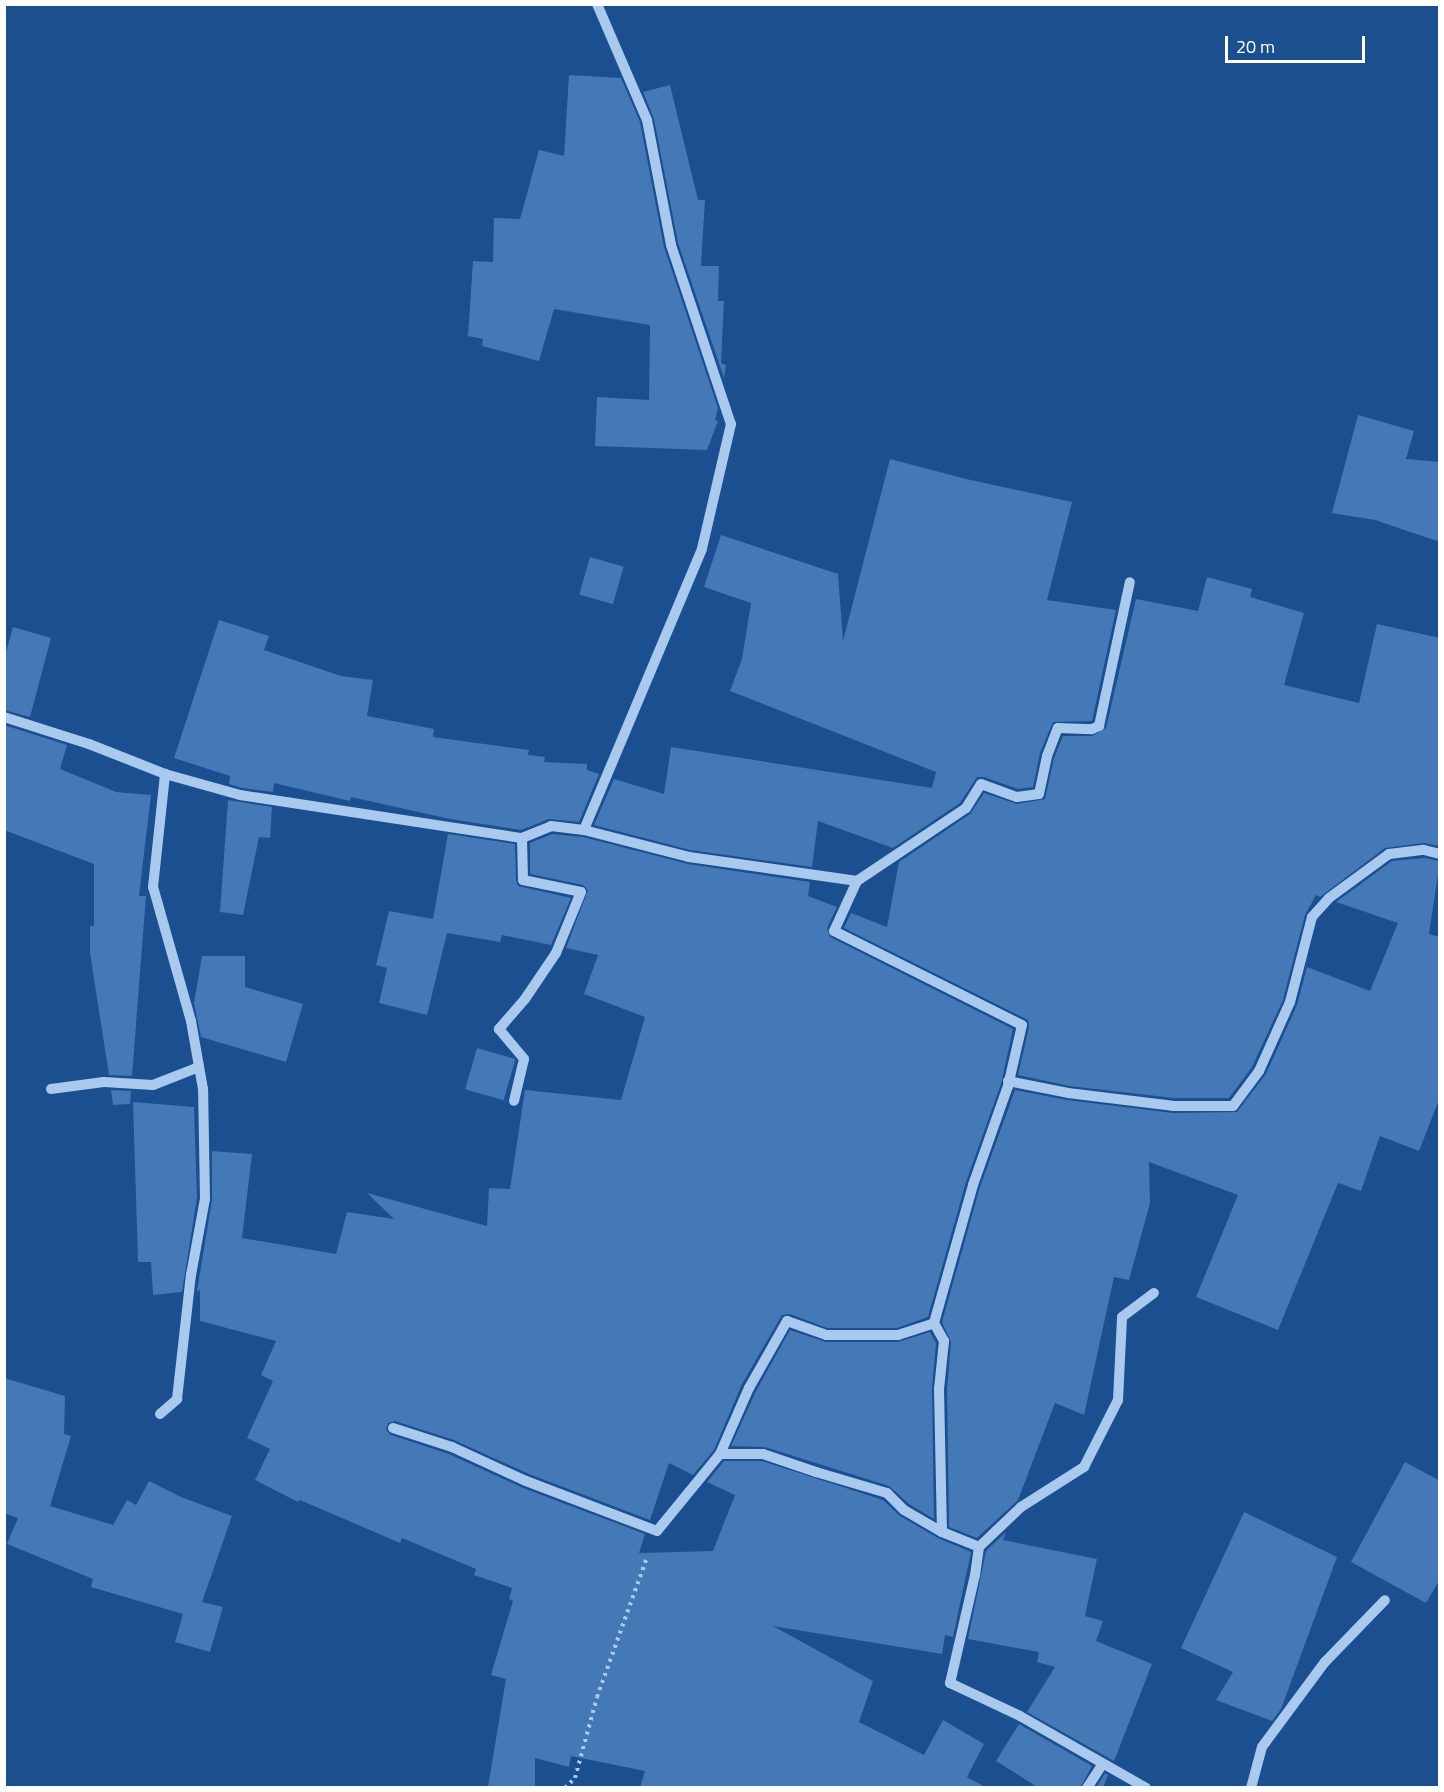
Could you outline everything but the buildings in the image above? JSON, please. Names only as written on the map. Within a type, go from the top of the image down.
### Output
[{"type":"street","points":[[584,830],[702,549],[731,424],[671,245],[647,120],[597,4]]},
{"type":"street","points":[[942,1532],[939,1389],[944,1341],[934,1323],[973,1185],[1008,1081],[1022,1025],[834,931],[857,881],[966,808],[981,784],[1017,797],[1039,794],[1047,756],[1058,728],[1092,729],[1099,726],[1130,582]]},
{"type":"street","points":[[4,717],[89,744],[165,774],[240,795],[522,838],[551,826],[584,830],[689,857],[857,881]]},
{"type":"street","points":[[160,1414],[177,1399],[191,1275],[205,1199],[203,1089],[189,1010],[153,887],[165,774]]},
{"type":"street","points":[[514,1101],[524,1059],[499,1029],[525,999],[556,953],[581,892],[523,880],[522,838]]},
{"type":"street","points":[[1008,1081],[1068,1093],[1174,1106],[1233,1106],[1259,1071],[1290,1002],[1312,917],[1329,898],[1389,854],[1424,850],[1440,854]]},
{"type":"street","points":[[51,1089],[104,1083],[153,1085],[199,1067]]},
{"type":"street","points":[[1146,1788],[1102,1765],[1020,1716],[950,1683],[975,1575],[979,1547],[1021,1507],[1084,1467],[1119,1400],[1122,1317],[1154,1293]]},
{"type":"street","points":[[393,1428],[453,1447],[526,1481],[657,1531],[720,1454],[749,1388],[787,1321],[826,1335],[898,1335],[934,1323]]},
{"type":"street","points":[[720,1454],[763,1454],[816,1473],[887,1493],[904,1510],[942,1532],[979,1547]]},
{"type":"street","points":[[1251,1788],[1262,1747],[1324,1662],[1385,1600]]},
{"type":"street","points":[[1087,1788],[1102,1765]]},
{"type":"path","points":[[565,1788],[575,1778],[597,1696],[657,1531]]}]
